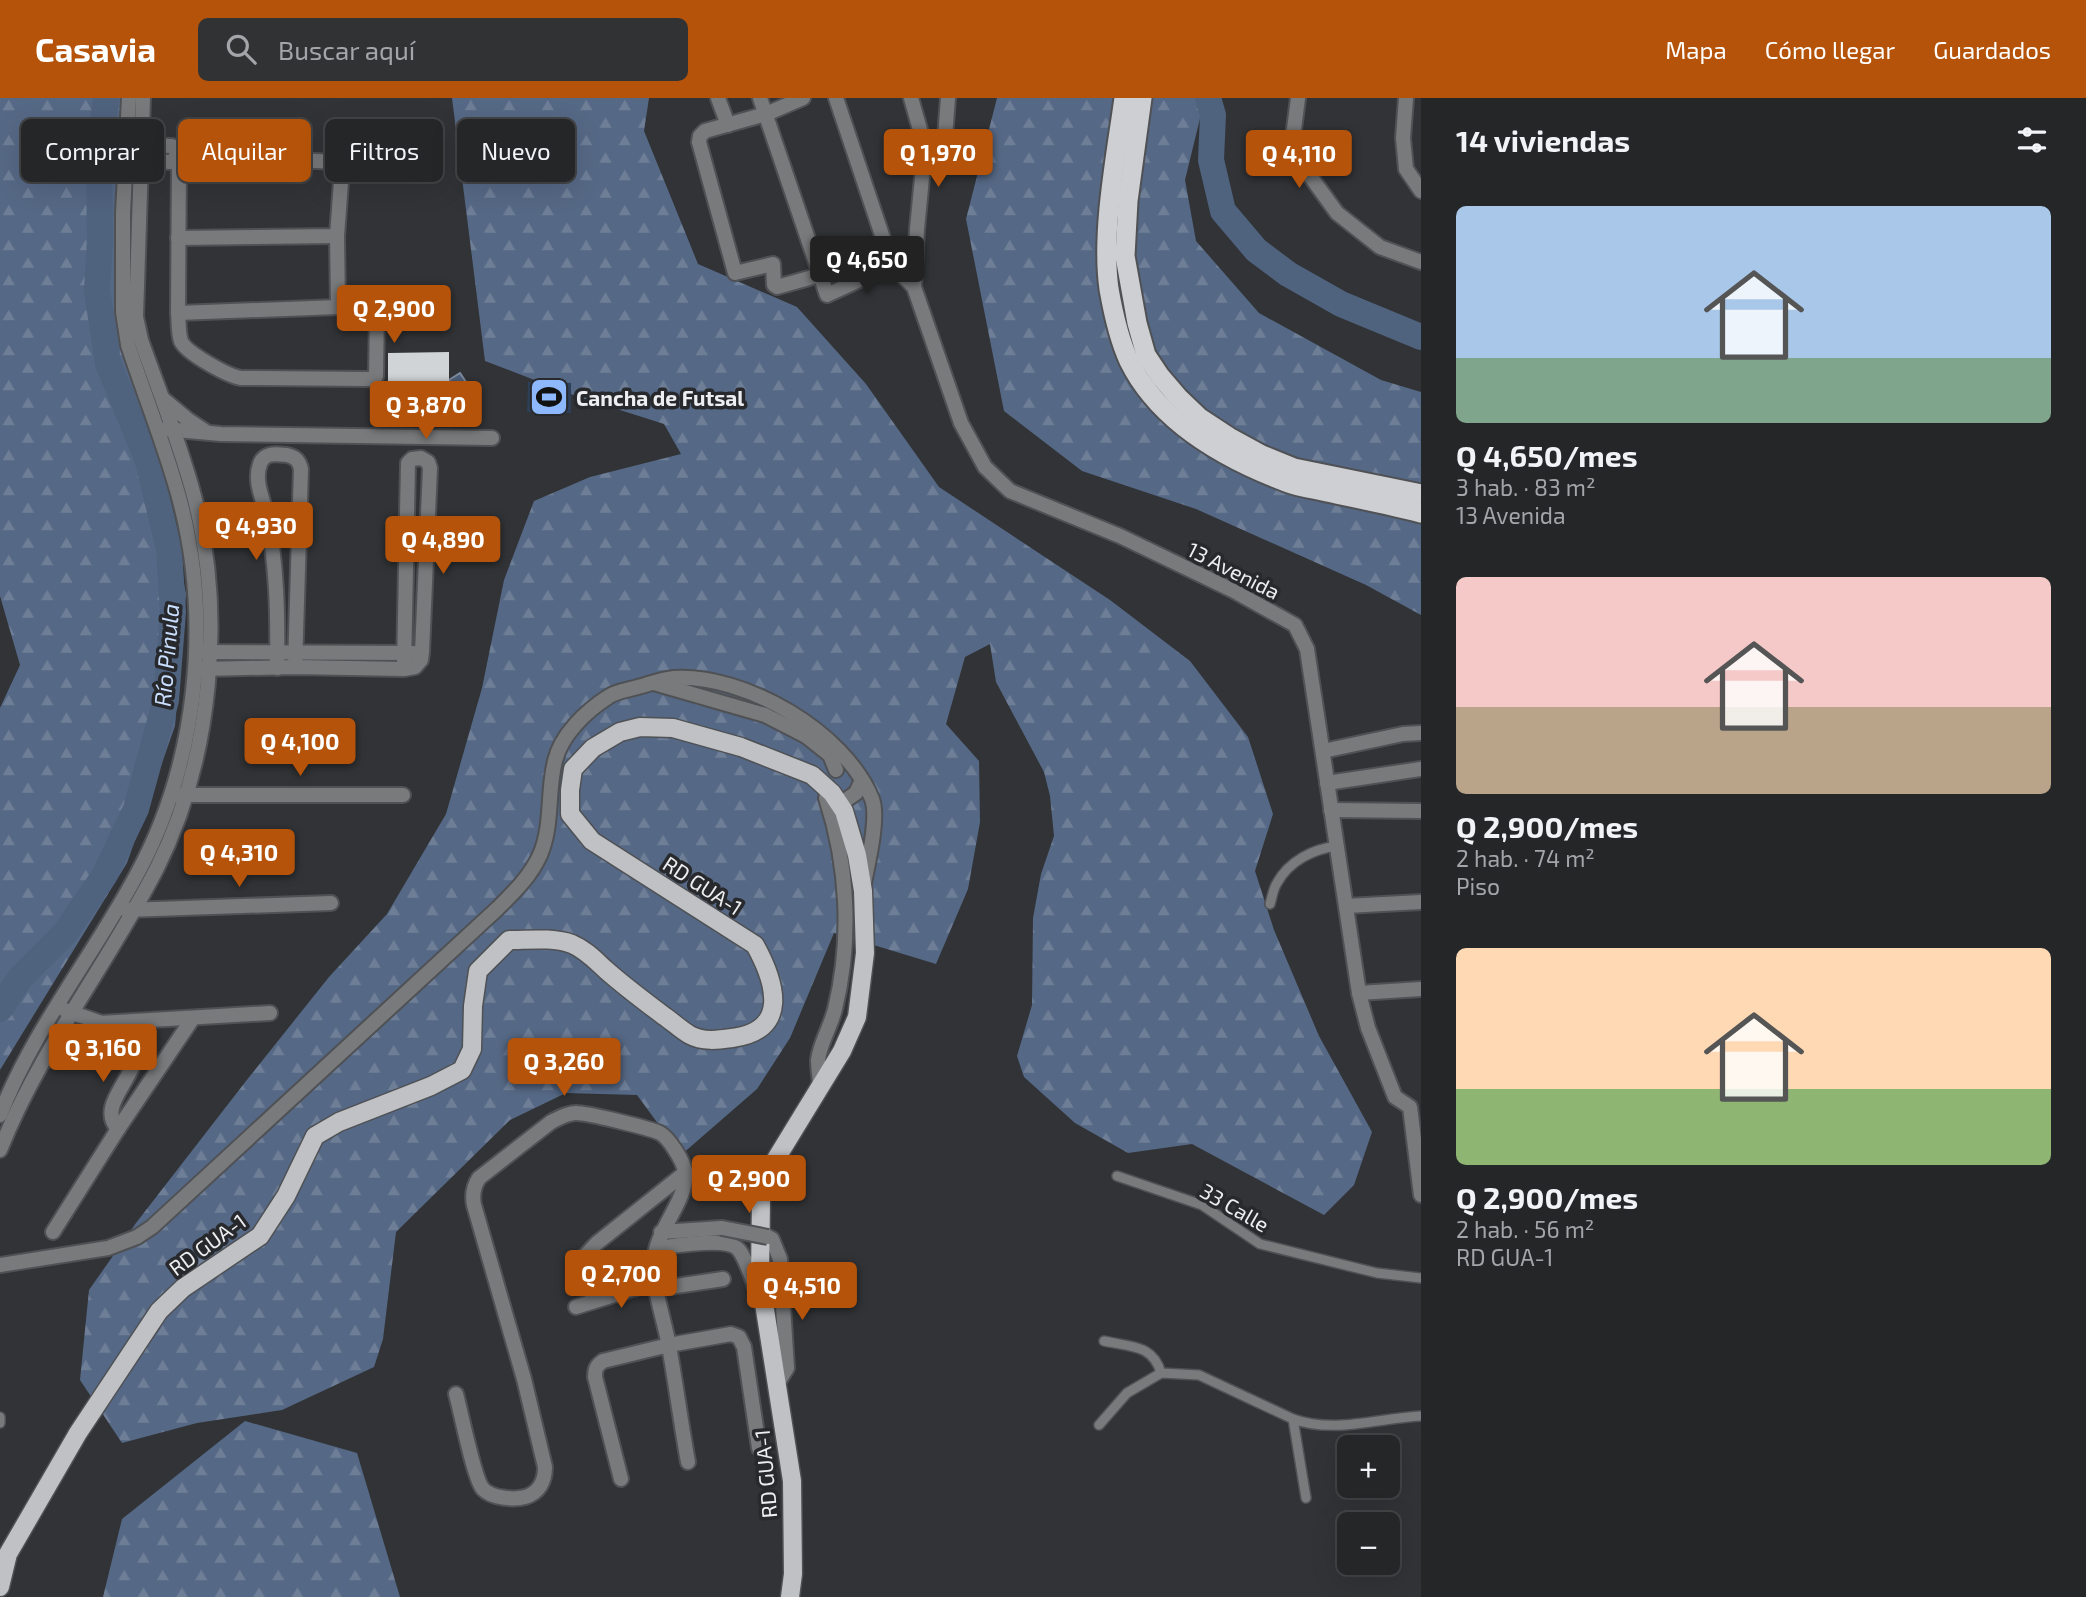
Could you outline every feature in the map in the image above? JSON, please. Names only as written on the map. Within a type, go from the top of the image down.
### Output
[{"type":"highway","points":[[1124,98],[1119,200],[1109,288],[1129,360],[1145,386],[1163,408],[1188,430],[1218,450],[1277,478],[1421,513]]},
{"type":"highway","points":[[1142,98],[1119,200],[1125,257],[1146,355],[1178,397],[1200,418],[1229,437],[1294,468],[1421,494]]},
{"type":"main road","name":"RD GUA-1","points":[[0,1587],[8,1554],[78,1433],[159,1311],[183,1288],[260,1236],[286,1196],[315,1136],[339,1122],[431,1086],[463,1070],[472,1049],[473,1006],[478,971],[509,940],[570,943],[587,952],[635,994],[691,1036],[715,1041],[740,1037],[756,1032],[768,1023],[773,1008],[773,992],[769,970],[755,945],[592,841],[570,814],[573,769],[593,748],[620,732],[640,727],[673,728],[741,747],[812,775],[832,793],[833,801],[852,832],[863,891],[865,953],[857,1017],[842,1051],[768,1171],[761,1199],[760,1278],[792,1481],[793,1574],[790,1597]]},
{"type":"street","points":[[129,98],[130,119]]},
{"type":"street","points":[[142,98],[142,119]]},
{"type":"street","points":[[718,98],[728,124]]},
{"type":"street","points":[[760,98],[827,295],[892,265]]},
{"type":"street","points":[[803,98],[766,114],[705,131],[699,142],[735,272],[773,264],[774,285],[777,287],[820,275]]},
{"type":"street","name":"13 Avenida","points":[[836,98],[892,265],[914,287],[961,423],[985,467],[1010,491],[1121,536],[1234,591],[1295,625],[1307,649],[1359,993],[1368,1028],[1395,1097],[1415,1107],[1421,1195]]},
{"type":"street","points":[[911,98],[925,147],[914,287]]},
{"type":"street","points":[[944,151],[948,98]]},
{"type":"street","points":[[1298,98],[1292,145],[1300,162],[1337,213],[1380,247],[1421,262]]},
{"type":"street","points":[[1406,98],[1403,138],[1406,169],[1421,191]]},
{"type":"street","points":[[164,146],[172,146],[178,155],[171,162],[164,162]]},
{"type":"street","points":[[311,161],[339,162],[342,168],[337,236],[338,307]]},
{"type":"street","points":[[0,1150],[64,1010],[178,795],[200,735],[210,669],[203,652],[189,545],[180,500],[128,345],[124,319],[123,213],[129,182]]},
{"type":"street","points":[[0,1115],[16,1079],[133,911],[165,849],[178,795],[194,670],[203,652],[210,593],[194,495],[141,340],[136,317],[133,182]]},
{"type":"street","points":[[178,182],[178,313],[179,333],[185,348],[234,377],[376,376],[375,309],[338,307],[178,313]]},
{"type":"street","points":[[178,238],[337,236]]},
{"type":"street","points":[[161,397],[209,433]]},
{"type":"street","points":[[156,428],[209,433],[492,438]]},
{"type":"street","points":[[277,668],[273,543],[258,474],[260,462],[265,456],[274,454],[293,457],[302,469],[295,660]]},
{"type":"street","points":[[203,652],[277,652],[295,660],[404,661],[415,667],[421,660],[422,652],[430,468],[428,462],[421,458],[412,459],[408,463],[404,661]]},
{"type":"street","points":[[194,670],[277,668],[295,660]]},
{"type":"street","points":[[0,1265],[108,1248],[137,1237],[152,1227],[498,909],[530,876],[541,853],[555,760],[565,737],[610,695],[673,678],[717,682],[796,714],[828,739],[856,768],[873,802],[873,833],[863,891]]},
{"type":"street","points":[[652,683],[765,715],[806,736],[830,755],[836,770]]},
{"type":"street","points":[[1322,751],[1403,734],[1421,733]]},
{"type":"street","points":[[1327,783],[1421,769]]},
{"type":"street","points":[[820,1087],[818,1059],[835,1009],[844,956],[846,893],[833,820],[833,801],[856,793],[862,780]]},
{"type":"street","points":[[178,795],[403,795]]},
{"type":"street","points":[[1331,810],[1421,811]]},
{"type":"street","points":[[1346,906],[1421,902]]},
{"type":"street","points":[[118,909],[133,911],[331,903]]},
{"type":"street","points":[[1359,993],[1421,989]]},
{"type":"street","points":[[64,1010],[100,1023],[130,1040],[135,1055],[110,1115],[118,1129]]},
{"type":"street","points":[[100,1023],[270,1013]]},
{"type":"street","points":[[53,1232],[193,1018]]},
{"type":"street","points":[[456,1394],[484,1491],[493,1496],[519,1498],[536,1491],[543,1480],[545,1467],[524,1379],[474,1205],[473,1192],[479,1178],[551,1122],[575,1113],[659,1133],[671,1142],[685,1172],[680,1197],[661,1232],[655,1253],[655,1285],[669,1345],[688,1462]]},
{"type":"street","points":[[594,1300],[582,1267],[582,1259],[597,1243],[685,1172]]},
{"type":"street","points":[[661,1232],[722,1228],[772,1239],[780,1259],[787,1368],[777,1384]]},
{"type":"street","points":[[657,1248],[722,1243],[735,1247],[766,1314]]},
{"type":"street","points":[[576,1307],[655,1285],[723,1279]]},
{"type":"street","points":[[621,1479],[595,1370],[603,1361],[669,1345],[730,1334],[739,1337],[744,1347],[759,1447]]},
{"type":"lane","points":[[1270,904],[1276,883],[1298,859],[1323,848],[1337,846]]},
{"type":"lane","name":"33 Calle","points":[[1117,1176],[1202,1205],[1261,1244],[1377,1273],[1421,1278]]},
{"type":"lane","points":[[1104,1341],[1149,1351],[1157,1359],[1161,1373]]},
{"type":"lane","points":[[1099,1425],[1127,1393],[1161,1373],[1199,1376],[1311,1425],[1421,1416]]},
{"type":"lane","points":[[0,1417],[0,1423]]},
{"type":"lane","points":[[1293,1419],[1306,1498]]},
{"type":"green space","points":[[0,98],[126,98],[124,119],[21,119],[21,182],[125,182],[132,373],[161,465],[186,594],[175,726],[127,863],[0,1070],[0,708],[20,665],[0,596]]},
{"type":"green space","points":[[452,98],[649,98],[644,131],[698,264],[797,307],[866,384],[939,487],[1110,600],[1190,661],[1248,737],[1273,814],[1255,871],[1274,930],[1319,1036],[1372,1132],[1354,1185],[1324,1215],[1192,1144],[1128,1153],[1075,1123],[1024,1077],[1017,1056],[1032,1005],[1033,918],[1041,874],[1054,836],[1050,796],[1044,772],[996,682],[990,644],[965,657],[946,724],[979,761],[980,822],[968,889],[936,964],[834,933],[790,1038],[757,1089],[681,1155],[637,1095],[566,1093],[510,1120],[396,1232],[383,1339],[374,1367],[282,1410],[197,1423],[122,1443],[80,1380],[89,1290],[136,1223],[246,1081],[329,977],[387,914],[446,814],[482,688],[504,580],[534,501],[590,477],[681,454],[664,424],[576,396],[485,361],[463,182],[575,182],[575,119],[457,119],[457,138]]},
{"type":"green space","points":[[997,98],[1205,98],[1185,180],[1196,241],[1259,313],[1381,380],[1421,392],[1421,615],[1366,585],[1196,509],[1082,471],[1004,411],[966,219]]},
{"type":"green space","points":[[245,1421],[357,1453],[400,1597],[103,1597],[122,1519]]},
{"type":"shaded area","name":"Cancha de Futsal","points":[[528,382],[571,383],[571,413],[527,412]]},
{"type":"water","points":[[460,373],[468,385],[466,399],[455,400],[449,380]]},
{"type":"building","points":[[449,352],[449,398],[388,399],[388,353]]},
{"type":"waterway","name":"Río Pinula","points":[[0,1009],[20,978],[65,933],[104,876],[136,809],[166,700],[173,612],[169,549],[148,461],[108,363],[97,291],[100,239],[99,161],[106,98]]},
{"type":"waterway","points":[[1208,98],[1213,115],[1211,160],[1223,211],[1256,250],[1288,274],[1341,304],[1421,337]]},
{"type":"place","name":"Cancha de Futsal","points":[[549,397]]}]
